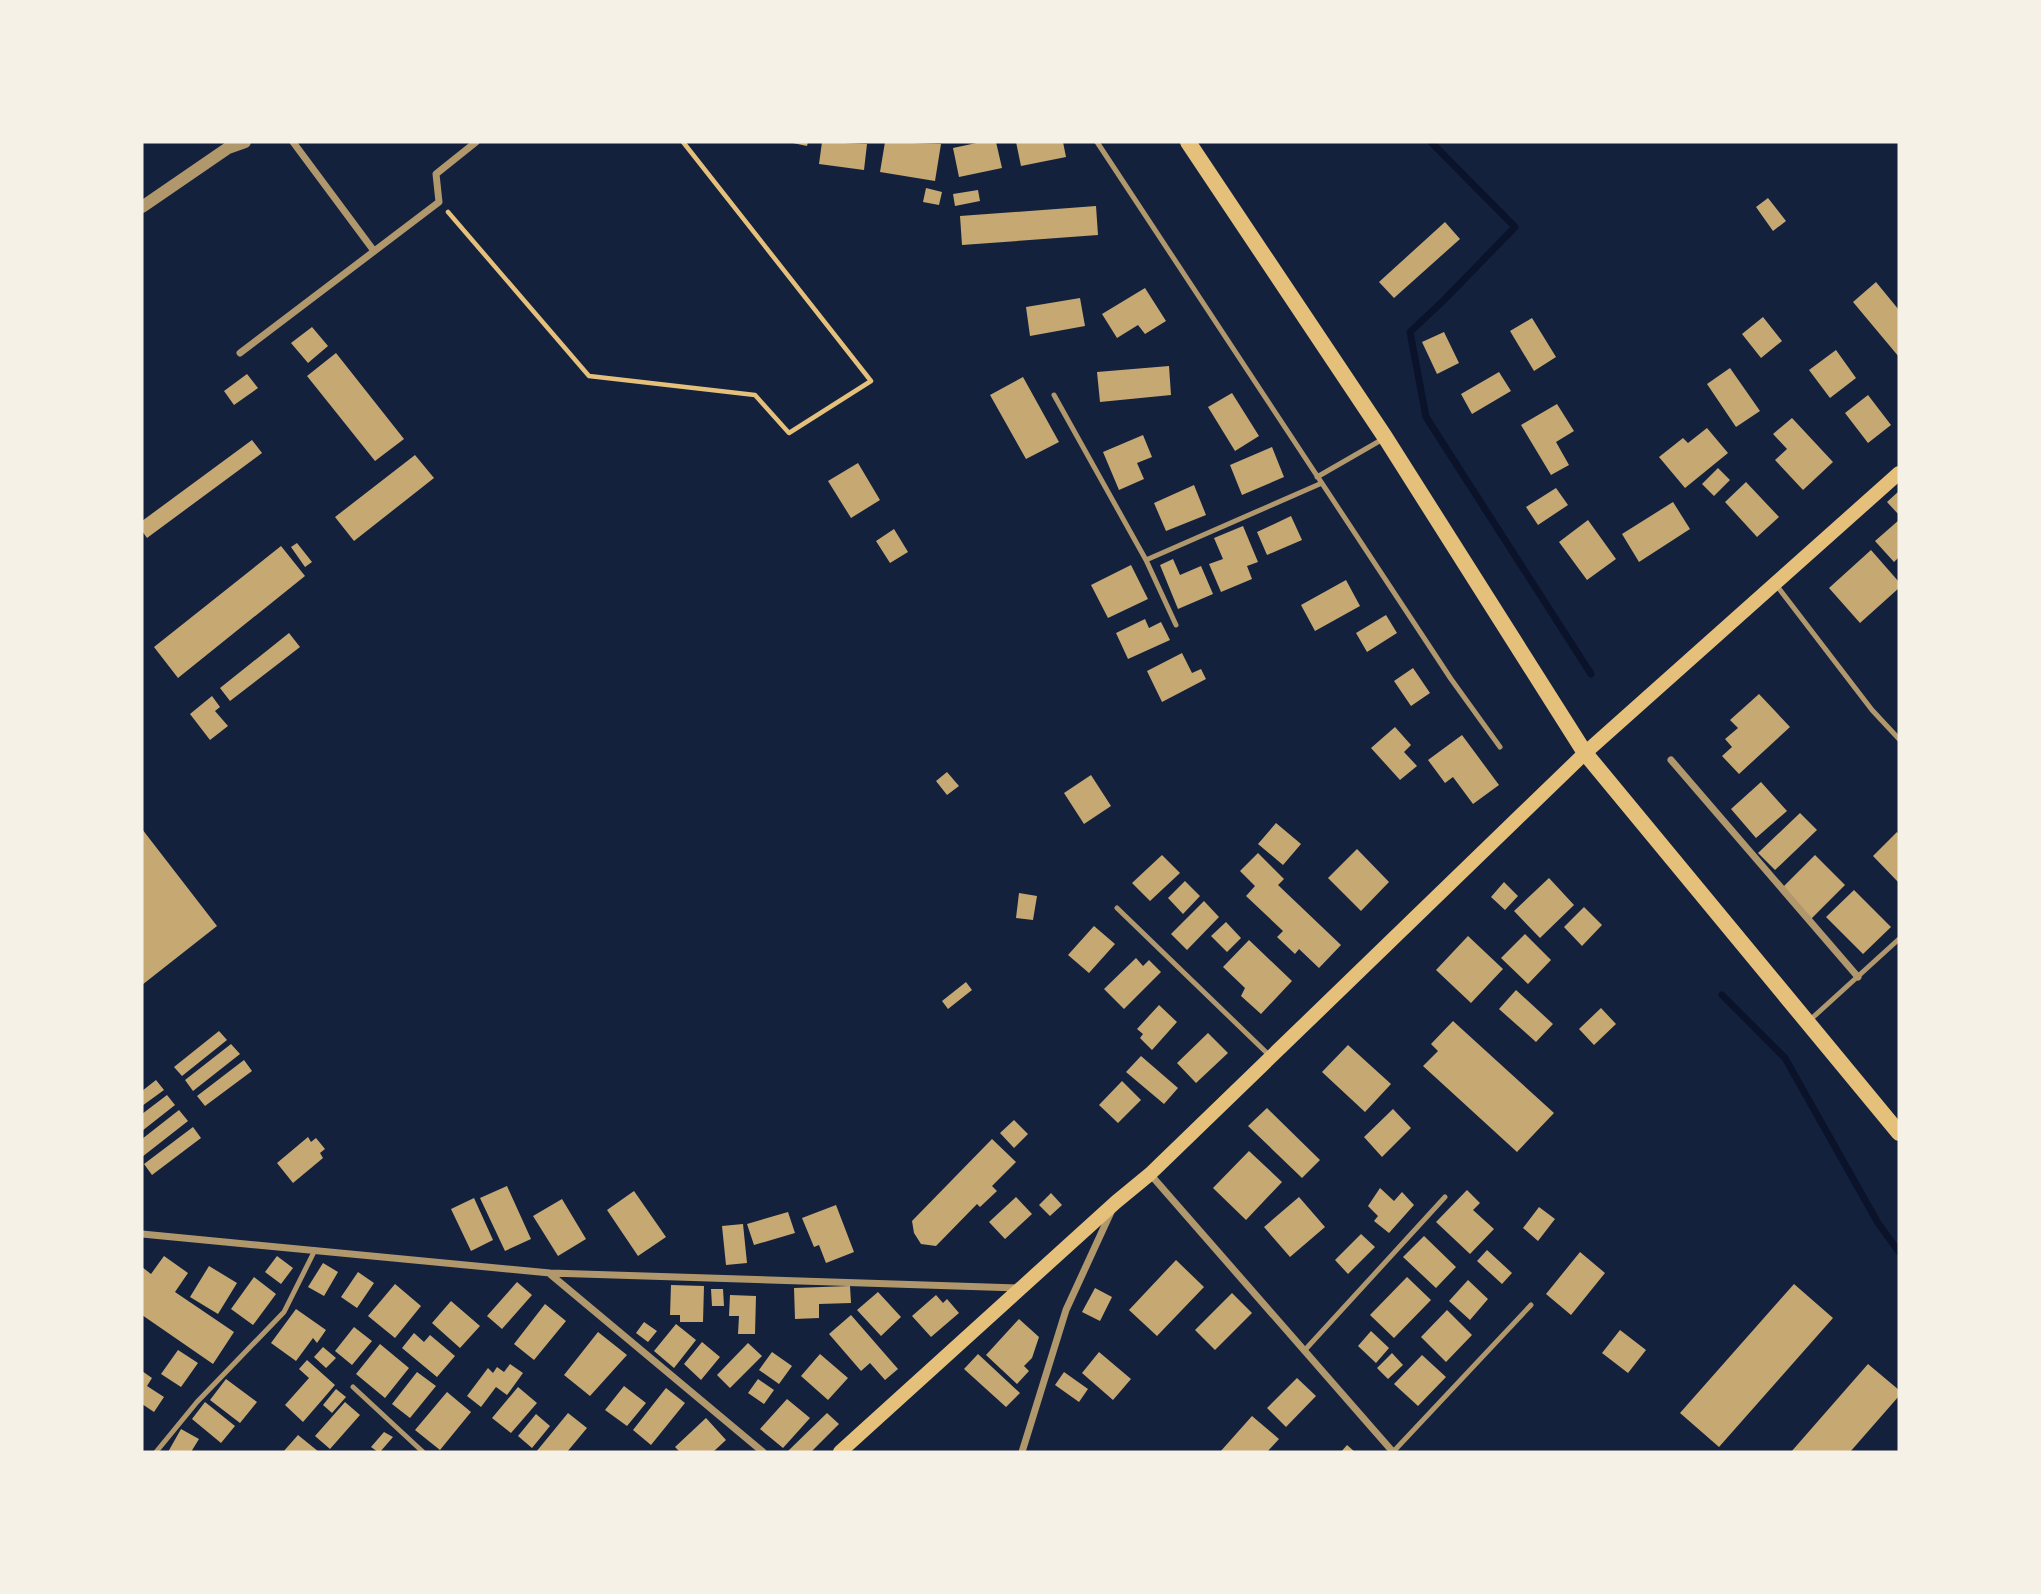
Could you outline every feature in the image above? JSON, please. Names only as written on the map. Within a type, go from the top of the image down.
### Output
[{"type":"main road","points":[[1188,142],[1385,437],[1585,753],[1899,1133]]},
{"type":"main road","points":[[840,1452],[1150,1174],[1585,753],[1899,473]]},
{"type":"street","points":[[142,207],[228,148],[245,142]]},
{"type":"street","points":[[293,142],[373,251]]},
{"type":"street","points":[[240,353],[439,202],[436,174],[476,142]]},
{"type":"street","points":[[1671,760],[1858,977]]},
{"type":"street","points":[[1150,1174],[1393,1452]]},
{"type":"street","points":[[1022,1452],[1066,1310],[1097,1238],[1116,1202]]},
{"type":"street","points":[[142,1234],[550,1273],[1023,1288]]},
{"type":"street","points":[[550,1273],[764,1452]]},
{"type":"lane","points":[[1097,142],[1443,667],[1500,747]]},
{"type":"lane","points":[[1054,395],[1146,560],[1176,625]]},
{"type":"lane","points":[[1317,477],[1385,437]]},
{"type":"lane","points":[[1146,560],[1322,483]]},
{"type":"lane","points":[[1775,584],[1872,709],[1899,739]]},
{"type":"lane","points":[[1117,908],[1271,1057]]},
{"type":"lane","points":[[1808,1022],[1899,939]]},
{"type":"lane","points":[[1304,1351],[1445,1197]]},
{"type":"lane","points":[[156,1452],[197,1402],[284,1312],[315,1251]]},
{"type":"lane","points":[[1393,1452],[1531,1306]]},
{"type":"lane","points":[[353,1387],[423,1452]]},
{"type":"path","points":[[439,202],[589,376],[755,395],[789,433],[871,381],[683,142]]},
{"type":"building","points":[[788,142],[808,142],[807,146]]},
{"type":"building","points":[[822,142],[867,144],[864,170],[819,164]]},
{"type":"building","points":[[885,142],[941,144],[935,181],[880,172]]},
{"type":"building","points":[[996,142],[1002,168],[959,177],[953,148]]},
{"type":"building","points":[[1016,142],[1063,142],[1066,157],[1021,166]]},
{"type":"building","points":[[926,188],[942,192],[939,205],[923,202]]},
{"type":"building","points":[[978,190],[980,201],[955,206],[953,194]]},
{"type":"building","points":[[1768,198],[1786,221],[1773,231],[1756,207]]},
{"type":"building","points":[[1096,206],[1098,235],[962,245],[960,216]]},
{"type":"building","points":[[1445,222],[1460,239],[1394,298],[1379,282]]},
{"type":"building","points":[[1876,282],[1899,310],[1899,357],[1853,302]]},
{"type":"building","points":[[1145,288],[1166,321],[1145,334],[1138,325],[1117,338],[1102,314]]},
{"type":"building","points":[[1080,298],[1085,326],[1030,336],[1026,307]]},
{"type":"building","points":[[1763,317],[1782,341],[1761,358],[1742,334]]},
{"type":"building","points":[[1532,318],[1556,357],[1534,371],[1510,331]]},
{"type":"building","points":[[312,327],[328,346],[308,363],[291,343]]},
{"type":"building","points":[[1444,332],[1459,363],[1437,374],[1422,342]]},
{"type":"building","points":[[1836,350],[1856,378],[1830,398],[1809,370]]},
{"type":"building","points":[[336,353],[404,439],[375,461],[307,376]]},
{"type":"building","points":[[1169,366],[1171,395],[1100,402],[1097,372]]},
{"type":"building","points":[[1730,368],[1760,411],[1736,427],[1707,384]]},
{"type":"building","points":[[1499,372],[1511,391],[1472,414],[1461,394]]},
{"type":"building","points":[[247,374],[258,388],[234,405],[224,391]]},
{"type":"building","points":[[1023,377],[1059,442],[1026,459],[990,395]]},
{"type":"building","points":[[1232,393],[1259,436],[1235,451],[1208,407]]},
{"type":"building","points":[[1868,395],[1891,425],[1868,443],[1845,413]]},
{"type":"building","points":[[1557,404],[1574,431],[1556,442],[1569,465],[1551,475],[1521,425]]},
{"type":"building","points":[[1792,418],[1833,462],[1803,490],[1775,460],[1787,449],[1773,434]]},
{"type":"building","points":[[1707,428],[1728,453],[1685,488],[1659,457],[1683,438],[1688,443]]},
{"type":"building","points":[[1143,435],[1152,457],[1137,463],[1144,479],[1119,490],[1103,452]]},
{"type":"building","points":[[252,440],[262,453],[147,538],[142,531],[142,521]]},
{"type":"building","points":[[1272,447],[1284,477],[1242,495],[1230,465]]},
{"type":"building","points":[[415,455],[434,478],[354,541],[335,517]]},
{"type":"building","points":[[858,463],[880,500],[851,518],[828,481]]},
{"type":"building","points":[[1718,468],[1730,480],[1714,496],[1702,484]]},
{"type":"building","points":[[1746,482],[1779,517],[1757,537],[1725,502]]},
{"type":"building","points":[[1194,485],[1206,515],[1166,531],[1154,503]]},
{"type":"building","points":[[1556,488],[1568,505],[1538,525],[1526,507]]},
{"type":"building","points":[[1899,491],[1899,515],[1887,502]]},
{"type":"building","points":[[1673,502],[1690,529],[1639,562],[1622,534]]},
{"type":"building","points":[[1291,516],[1302,540],[1267,555],[1257,532]]},
{"type":"building","points":[[1588,520],[1616,559],[1587,580],[1559,542]]},
{"type":"building","points":[[1899,520],[1899,557],[1894,562],[1875,541]]},
{"type":"building","points":[[1243,526],[1258,562],[1247,566],[1252,579],[1221,592],[1209,564],[1223,559],[1214,538]]},
{"type":"building","points":[[894,529],[908,552],[890,563],[876,541]]},
{"type":"building","points":[[297,543],[312,562],[305,567],[291,547]]},
{"type":"building","points":[[281,546],[305,576],[178,678],[154,647]]},
{"type":"building","points":[[1871,550],[1899,582],[1899,588],[1860,623],[1829,588]]},
{"type":"building","points":[[1173,559],[1180,575],[1201,566],[1213,594],[1178,609],[1160,565]]},
{"type":"building","points":[[1131,565],[1148,599],[1108,618],[1091,585]]},
{"type":"building","points":[[1346,580],[1360,606],[1315,631],[1301,605]]},
{"type":"building","points":[[1386,615],[1397,633],[1367,652],[1356,633]]},
{"type":"building","points":[[1145,619],[1149,628],[1161,622],[1170,640],[1128,659],[1116,633]]},
{"type":"building","points":[[289,633],[300,647],[230,701],[220,688]]},
{"type":"building","points":[[1182,653],[1192,673],[1201,669],[1206,679],[1162,702],[1147,671]]},
{"type":"building","points":[[1413,668],[1430,693],[1411,706],[1394,681]]},
{"type":"building","points":[[1759,694],[1790,727],[1739,774],[1722,756],[1732,747],[1725,739],[1738,728],[1730,720]]},
{"type":"building","points":[[212,696],[220,707],[215,711],[228,726],[210,740],[190,714]]},
{"type":"building","points":[[1395,727],[1411,745],[1404,752],[1417,766],[1400,780],[1371,748]]},
{"type":"building","points":[[1462,735],[1499,785],[1473,804],[1453,777],[1445,783],[1428,760]]},
{"type":"building","points":[[947,772],[959,786],[947,795],[936,781]]},
{"type":"building","points":[[1091,775],[1111,806],[1084,824],[1064,793]]},
{"type":"building","points":[[1761,782],[1787,811],[1756,838],[1731,809]]},
{"type":"building","points":[[1800,813],[1817,830],[1775,870],[1758,853]]},
{"type":"building","points":[[1276,823],[1301,844],[1283,865],[1258,844]]},
{"type":"building","points":[[142,829],[217,926],[142,985]]},
{"type":"building","points":[[1897,832],[1899,835],[1899,883],[1873,856]]},
{"type":"building","points":[[1357,849],[1389,882],[1361,911],[1328,878]]},
{"type":"building","points":[[1258,853],[1284,879],[1278,885],[1341,945],[1319,968],[1299,949],[1295,954],[1277,937],[1283,931],[1246,896],[1255,886],[1240,871]]},
{"type":"building","points":[[1162,855],[1180,873],[1150,901],[1132,883]]},
{"type":"building","points":[[1815,855],[1845,885],[1811,919],[1781,889]]},
{"type":"building","points":[[1549,878],[1574,905],[1540,938],[1514,911]]},
{"type":"building","points":[[1185,881],[1200,896],[1183,914],[1168,898]]},
{"type":"building","points":[[1504,882],[1518,896],[1505,910],[1491,897]]},
{"type":"building","points":[[1854,890],[1891,927],[1863,954],[1826,917]]},
{"type":"building","points":[[1019,893],[1037,896],[1033,920],[1016,918]]},
{"type":"building","points":[[1204,901],[1219,917],[1187,950],[1171,934]]},
{"type":"building","points":[[1584,907],[1602,925],[1582,946],[1564,927]]},
{"type":"building","points":[[1226,922],[1241,938],[1227,952],[1211,936]]},
{"type":"building","points":[[1094,926],[1115,944],[1089,973],[1068,955]]},
{"type":"building","points":[[1525,934],[1551,960],[1528,984],[1501,958]]},
{"type":"building","points":[[1468,936],[1503,969],[1471,1003],[1436,970]]},
{"type":"building","points":[[1249,940],[1292,981],[1261,1014],[1241,996],[1245,988],[1223,967]]},
{"type":"building","points":[[1136,958],[1143,966],[1149,960],[1161,972],[1124,1009],[1104,989]]},
{"type":"building","points":[[966,982],[972,990],[948,1009],[942,1001]]},
{"type":"building","points":[[1516,990],[1553,1024],[1536,1042],[1499,1009]]},
{"type":"building","points":[[1159,1005],[1177,1022],[1152,1050],[1140,1038],[1143,1034],[1137,1029]]},
{"type":"building","points":[[1601,1008],[1616,1024],[1594,1045],[1579,1029]]},
{"type":"building","points":[[1453,1021],[1554,1113],[1517,1152],[1423,1066],[1438,1051],[1431,1044]]},
{"type":"building","points":[[219,1031],[227,1040],[182,1076],[174,1067]]},
{"type":"building","points":[[1208,1033],[1228,1053],[1196,1083],[1177,1063]]},
{"type":"building","points":[[231,1044],[240,1054],[193,1091],[185,1080]]},
{"type":"building","points":[[1348,1045],[1391,1084],[1365,1112],[1322,1072]]},
{"type":"building","points":[[1141,1056],[1178,1088],[1164,1104],[1126,1072]]},
{"type":"building","points":[[244,1060],[252,1071],[205,1106],[197,1096]]},
{"type":"building","points":[[156,1080],[164,1090],[142,1106],[142,1091]]},
{"type":"building","points":[[1122,1081],[1141,1100],[1118,1123],[1099,1105]]},
{"type":"building","points":[[167,1095],[175,1105],[142,1131],[142,1114]]},
{"type":"building","points":[[1267,1108],[1320,1160],[1302,1178],[1248,1126]]},
{"type":"building","points":[[1393,1109],[1411,1128],[1382,1157],[1364,1137]]},
{"type":"building","points":[[179,1110],[188,1121],[142,1157],[142,1139]]},
{"type":"building","points":[[1014,1120],[1028,1134],[1014,1148],[1000,1133]]},
{"type":"building","points":[[193,1127],[201,1138],[152,1175],[144,1164]]},
{"type":"building","points":[[308,1137],[311,1142],[316,1138],[325,1149],[320,1153],[323,1158],[293,1183],[277,1163]]},
{"type":"building","points":[[992,1139],[1016,1162],[992,1186],[997,1191],[980,1207],[977,1204],[936,1246],[921,1244],[914,1233],[912,1221]]},
{"type":"building","points":[[1249,1151],[1282,1182],[1246,1220],[1213,1188]]},
{"type":"building","points":[[507,1186],[531,1239],[505,1251],[480,1198]]},
{"type":"building","points":[[1380,1188],[1394,1201],[1402,1192],[1414,1205],[1389,1233],[1374,1221],[1378,1216],[1368,1206]]},
{"type":"building","points":[[1467,1190],[1480,1203],[1473,1210],[1494,1229],[1470,1254],[1436,1222]]},
{"type":"building","points":[[634,1191],[666,1237],[638,1256],[607,1210]]},
{"type":"building","points":[[1051,1193],[1062,1205],[1050,1216],[1039,1205]]},
{"type":"building","points":[[1016,1197],[1032,1214],[1005,1239],[989,1222]]},
{"type":"building","points":[[1299,1197],[1325,1227],[1290,1257],[1264,1227]]},
{"type":"building","points":[[474,1198],[493,1240],[471,1251],[451,1209]]},
{"type":"building","points":[[562,1199],[586,1239],[558,1256],[533,1216]]},
{"type":"building","points":[[836,1205],[854,1252],[826,1263],[819,1245],[814,1247],[802,1218]]},
{"type":"building","points":[[1539,1207],[1555,1219],[1538,1241],[1523,1228]]},
{"type":"building","points":[[788,1212],[795,1233],[754,1245],[747,1224]]},
{"type":"building","points":[[743,1224],[747,1263],[726,1265],[722,1226]]},
{"type":"building","points":[[1361,1234],[1375,1247],[1348,1274],[1335,1260]]},
{"type":"building","points":[[1424,1236],[1456,1267],[1436,1288],[1403,1257]]},
{"type":"building","points":[[1487,1250],[1512,1273],[1502,1284],[1477,1261]]},
{"type":"building","points":[[1580,1252],[1605,1273],[1571,1315],[1546,1294]]},
{"type":"building","points":[[164,1256],[188,1273],[175,1292],[234,1332],[213,1364],[142,1315],[142,1267],[151,1274]]},
{"type":"building","points":[[277,1256],[293,1268],[281,1284],[265,1272]]},
{"type":"building","points":[[1176,1260],[1204,1287],[1157,1336],[1129,1310]]},
{"type":"building","points":[[323,1263],[338,1272],[324,1296],[308,1287]]},
{"type":"building","points":[[209,1266],[237,1283],[218,1314],[190,1297]]},
{"type":"building","points":[[358,1272],[374,1283],[357,1308],[341,1297]]},
{"type":"building","points":[[254,1277],[276,1294],[253,1325],[231,1309]]},
{"type":"building","points":[[1407,1277],[1431,1300],[1394,1338],[1370,1315]]},
{"type":"building","points":[[1468,1280],[1488,1299],[1470,1320],[1449,1301]]},
{"type":"building","points":[[517,1282],[532,1295],[502,1329],[487,1316]]},
{"type":"building","points":[[395,1284],[421,1306],[395,1338],[368,1316]]},
{"type":"building","points":[[1794,1284],[1833,1318],[1719,1447],[1680,1413]]},
{"type":"building","points":[[671,1285],[704,1286],[703,1322],[680,1322],[680,1315],[670,1315]]},
{"type":"building","points":[[850,1286],[851,1303],[819,1304],[819,1318],[795,1319],[794,1288]]},
{"type":"building","points":[[1095,1288],[1112,1297],[1100,1321],[1082,1312]]},
{"type":"building","points":[[711,1289],[723,1289],[724,1306],[712,1306]]},
{"type":"building","points":[[878,1292],[901,1317],[881,1336],[857,1310]]},
{"type":"building","points":[[1232,1293],[1252,1313],[1215,1350],[1195,1330]]},
{"type":"building","points":[[730,1295],[756,1296],[755,1334],[738,1334],[739,1316],[729,1316]]},
{"type":"building","points":[[936,1295],[943,1303],[947,1299],[959,1313],[931,1337],[912,1316]]},
{"type":"building","points":[[451,1301],[480,1326],[460,1348],[432,1323]]},
{"type":"building","points":[[545,1304],[566,1321],[534,1360],[514,1344]]},
{"type":"building","points":[[296,1309],[326,1330],[317,1343],[313,1338],[296,1361],[271,1343]]},
{"type":"building","points":[[1447,1310],[1472,1335],[1446,1362],[1421,1337]]},
{"type":"building","points":[[851,1315],[898,1369],[885,1380],[870,1363],[861,1371],[829,1334]]},
{"type":"building","points":[[1019,1319],[1039,1337],[1032,1358],[1024,1366],[1029,1371],[1017,1384],[986,1355]]},
{"type":"building","points":[[644,1322],[657,1331],[648,1342],[636,1333]]},
{"type":"building","points":[[676,1324],[696,1340],[674,1368],[654,1351]]},
{"type":"building","points":[[354,1327],[372,1341],[352,1365],[335,1351]]},
{"type":"building","points":[[1620,1330],[1646,1350],[1628,1373],[1602,1353]]},
{"type":"building","points":[[1371,1331],[1389,1348],[1376,1363],[1358,1346]]},
{"type":"building","points":[[598,1332],[627,1355],[590,1396],[564,1375]]},
{"type":"building","points":[[414,1333],[424,1342],[430,1335],[455,1356],[437,1377],[402,1348]]},
{"type":"building","points":[[702,1342],[720,1357],[701,1380],[684,1364]]},
{"type":"building","points":[[748,1343],[762,1356],[730,1388],[717,1375]]},
{"type":"building","points":[[380,1344],[409,1368],[385,1398],[356,1374]]},
{"type":"building","points":[[323,1347],[336,1358],[326,1368],[314,1357]]},
{"type":"building","points":[[178,1350],[198,1363],[181,1387],[161,1374]]},
{"type":"building","points":[[772,1352],[792,1366],[779,1384],[759,1370]]},
{"type":"building","points":[[1099,1352],[1131,1379],[1113,1400],[1082,1373]]},
{"type":"building","points":[[1392,1353],[1403,1365],[1388,1379],[1377,1368]]},
{"type":"building","points":[[820,1354],[848,1378],[828,1400],[801,1376]]},
{"type":"building","points":[[978,1354],[1020,1393],[1006,1407],[964,1369]]},
{"type":"building","points":[[1422,1355],[1446,1377],[1418,1406],[1394,1384]]},
{"type":"building","points":[[307,1360],[335,1385],[303,1422],[285,1405],[309,1378],[299,1369]]},
{"type":"building","points":[[510,1364],[523,1373],[507,1395],[496,1387],[481,1407],[467,1396],[488,1368],[493,1373],[497,1367],[504,1372]]},
{"type":"building","points":[[1868,1364],[1899,1390],[1899,1396],[1850,1452],[1791,1452]]},
{"type":"building","points":[[142,1371],[152,1378],[147,1386],[164,1397],[154,1412],[142,1404]]},
{"type":"building","points":[[417,1372],[436,1386],[410,1418],[392,1404]]},
{"type":"building","points":[[1064,1372],[1088,1389],[1079,1402],[1055,1385]]},
{"type":"building","points":[[1297,1378],[1316,1396],[1286,1427],[1267,1408]]},
{"type":"building","points":[[226,1379],[257,1402],[240,1423],[210,1400]]},
{"type":"building","points":[[758,1379],[774,1390],[764,1404],[748,1393]]},
{"type":"building","points":[[624,1386],[646,1403],[627,1426],[605,1410]]},
{"type":"building","points":[[518,1387],[537,1403],[511,1433],[492,1418]]},
{"type":"building","points":[[666,1388],[685,1403],[651,1445],[633,1430]]},
{"type":"building","points":[[336,1389],[346,1397],[332,1413],[323,1405]]},
{"type":"building","points":[[447,1392],[471,1412],[440,1450],[415,1430]]},
{"type":"building","points":[[787,1399],[810,1418],[783,1448],[760,1429]]},
{"type":"building","points":[[205,1402],[235,1426],[221,1443],[192,1419]]},
{"type":"building","points":[[345,1402],[360,1415],[330,1449],[315,1436]]},
{"type":"building","points":[[568,1413],[587,1428],[567,1452],[536,1452]]},
{"type":"building","points":[[827,1413],[839,1424],[811,1452],[787,1452]]},
{"type":"building","points":[[536,1414],[550,1426],[532,1448],[518,1436]]},
{"type":"building","points":[[1252,1416],[1279,1439],[1267,1452],[1220,1452]]},
{"type":"building","points":[[706,1418],[726,1440],[713,1452],[680,1452],[675,1447]]},
{"type":"building","points":[[181,1429],[199,1439],[191,1452],[168,1452]]},
{"type":"building","points":[[384,1432],[393,1437],[378,1452],[371,1447]]},
{"type":"building","points":[[298,1435],[319,1452],[283,1452]]},
{"type":"building","points":[[1347,1445],[1355,1452],[1341,1452]]},
{"type":"waterway","points":[[1431,142],[1515,227],[1410,332],[1426,417],[1591,674]]},
{"type":"waterway","points":[[1722,995],[1785,1058],[1878,1223],[1899,1252]]}]
